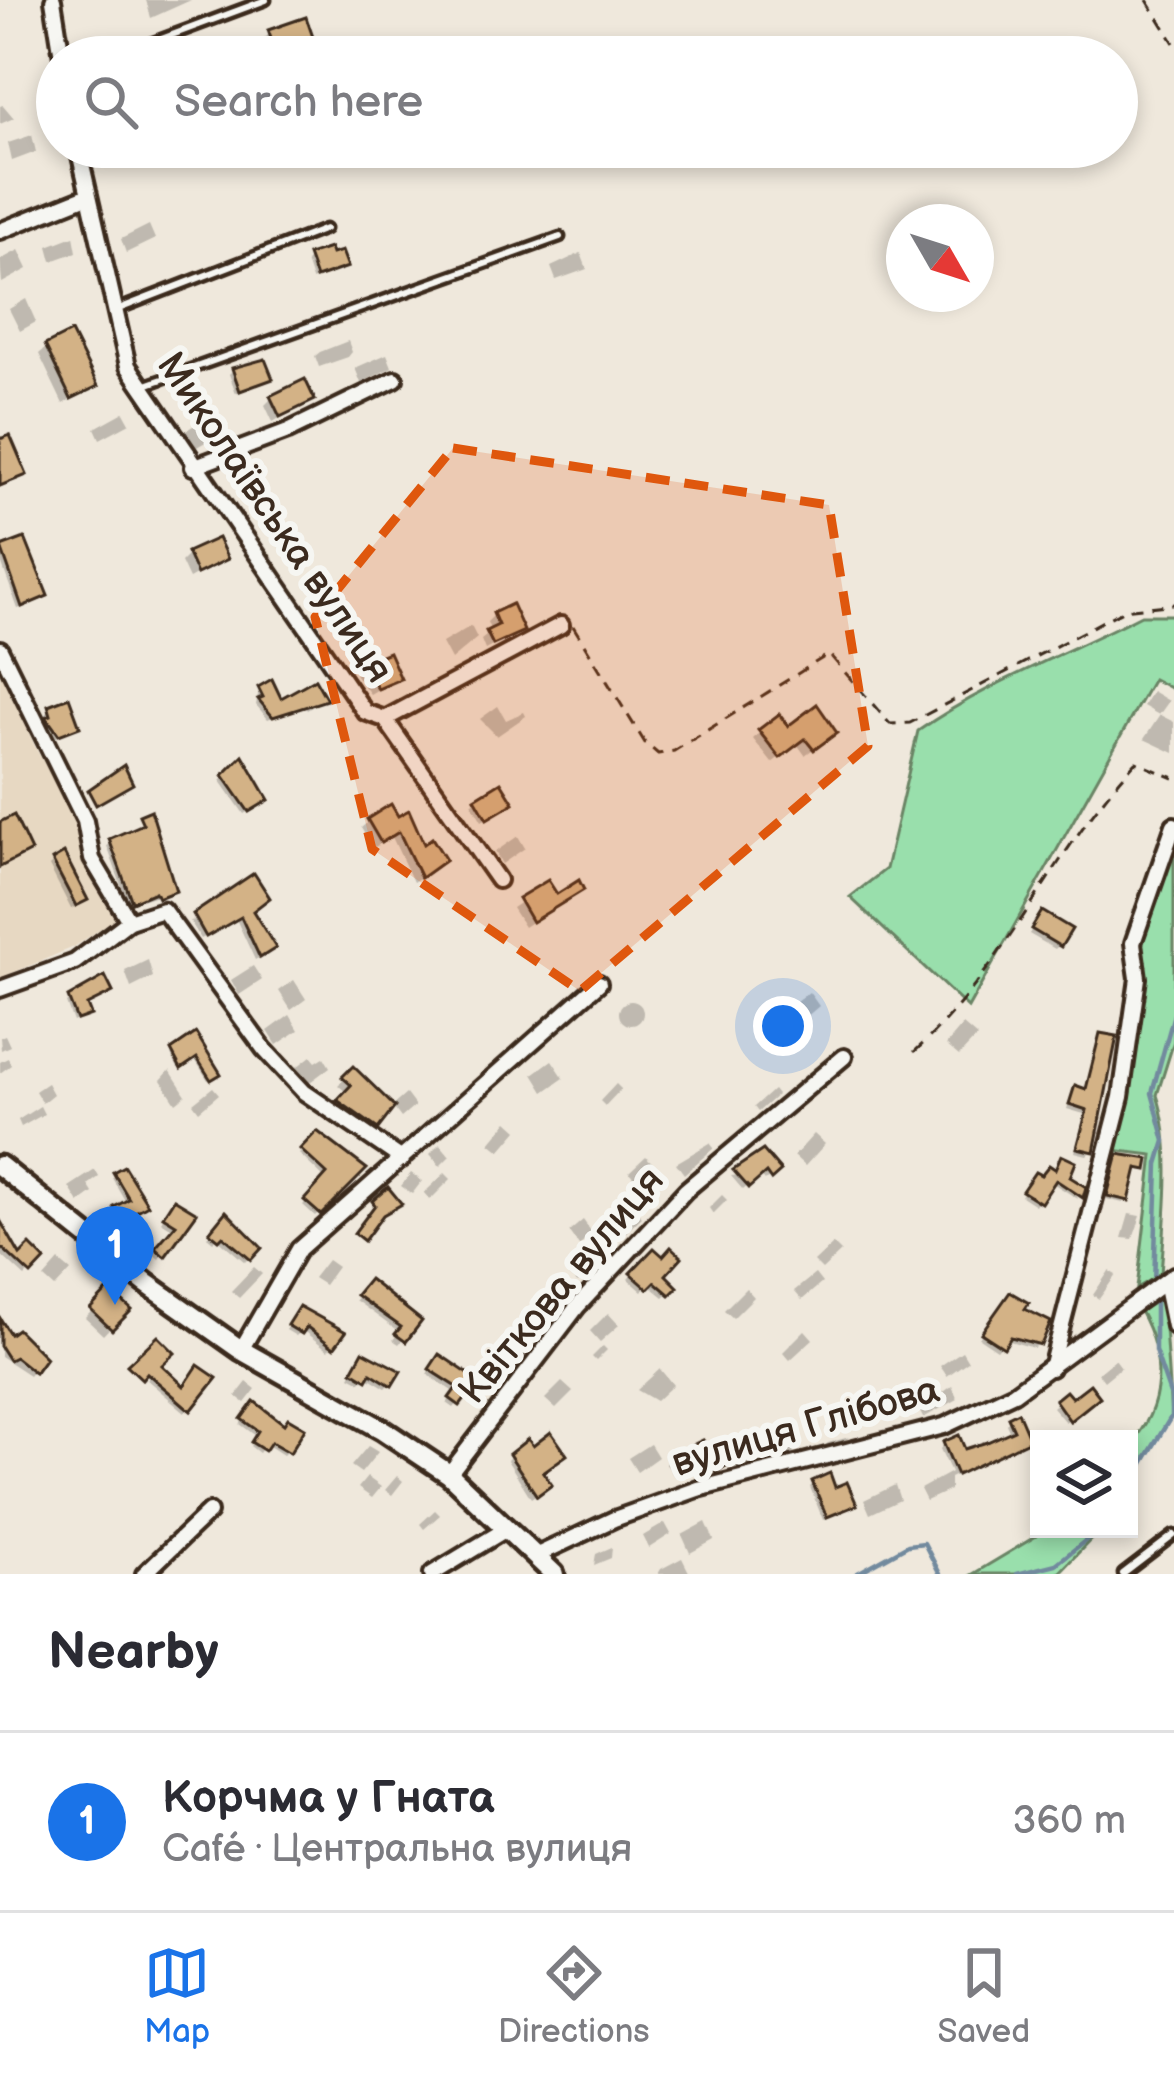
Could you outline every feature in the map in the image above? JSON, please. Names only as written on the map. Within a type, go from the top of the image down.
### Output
[{"type":"main road","points":[[0,1166],[146,1283],[241,1350],[383,1430],[449,1474],[554,1574]]},
{"type":"street","points":[[53,0],[59,36]]},
{"type":"street","name":"Миколаївська вулиця","points":[[82,168],[128,366],[365,712],[385,719],[561,625]]},
{"type":"street","points":[[0,231],[87,196]]},
{"type":"street","points":[[193,466],[288,431],[395,380]]},
{"type":"street","points":[[0,649],[85,821],[92,859],[129,921]]},
{"type":"street","points":[[385,719],[498,880]]},
{"type":"street","points":[[1051,1368],[1121,1097],[1138,978],[1133,943],[1174,824]]},
{"type":"street","points":[[0,989],[75,962],[129,921],[163,910],[264,1049],[304,1092],[402,1159]]},
{"type":"street","points":[[241,1350],[299,1249],[598,983]]},
{"type":"street","name":"Квіткова вулиця","points":[[449,1474],[577,1307],[686,1190],[844,1057]]},
{"type":"street","points":[[1167,1281],[1174,1326]]},
{"type":"street","name":"вулиця Глібова","points":[[535,1556],[614,1519],[698,1489],[944,1426],[1051,1368],[1167,1281]]},
{"type":"street","points":[[144,1574],[208,1512]]},
{"type":"street","points":[[432,1574],[508,1528]]},
{"type":"lane","points":[[169,36],[266,0]]},
{"type":"lane","points":[[114,310],[325,229]]},
{"type":"lane","points":[[140,388],[560,238]]},
{"type":"lane","points":[[1123,1574],[1174,1535]]},
{"type":"path","points":[[1147,0],[1174,44]]},
{"type":"path","points":[[561,625],[580,631],[645,743],[658,754],[674,751],[829,654],[890,724],[910,723],[1124,610],[1174,604]]},
{"type":"path","points":[[914,1052],[963,1005],[1060,860],[1136,762],[1174,778]]},
{"type":"highlighted area","points":[[453,448],[829,505],[868,746],[580,991],[372,849],[315,617]]},
{"type":"shaded area","points":[[0,666],[36,749],[78,822],[81,848],[117,917],[74,947],[0,978]]},
{"type":"green space","points":[[1141,615],[1174,615],[1174,690],[1153,679],[968,1008],[850,897],[886,869],[918,731],[1000,683]]},
{"type":"green space","points":[[1174,821],[1174,1041],[1157,1095],[1167,1159],[1161,1274],[1137,1288],[1153,1155],[1104,1149],[1133,982],[1128,932]]},
{"type":"green space","points":[[1163,1297],[1171,1417],[1138,1472],[1138,1434],[1150,1414],[1158,1381],[1154,1346],[1140,1311]]},
{"type":"green space","points":[[1033,1538],[1092,1538],[1058,1574],[973,1574]]},
{"type":"building","points":[[306,17],[313,36],[270,36],[268,30]]},
{"type":"building","points":[[330,248],[332,254],[342,251],[348,267],[316,278],[308,255]]},
{"type":"building","points":[[71,332],[98,386],[71,399],[45,345]]},
{"type":"building","points":[[265,359],[273,379],[240,391],[232,368]]},
{"type":"building","points":[[305,379],[315,400],[280,417],[270,396]]},
{"type":"building","points":[[10,435],[27,475],[0,486],[0,439]]},
{"type":"building","points":[[25,538],[48,596],[22,607],[1,547]]},
{"type":"building","points":[[218,538],[228,559],[197,574],[187,552]]},
{"type":"building","points":[[512,604],[524,631],[493,645],[486,631],[498,625],[493,613]]},
{"type":"building","points":[[389,652],[401,679],[378,689],[360,664]]},
{"type":"building","points":[[272,679],[281,698],[315,679],[327,700],[273,717],[258,699],[263,697],[258,687]]},
{"type":"building","points":[[69,697],[80,727],[59,735],[46,717],[51,715],[48,705]]},
{"type":"building","points":[[817,704],[837,733],[814,750],[805,739],[780,758],[758,730],[779,714],[788,726]]},
{"type":"building","points":[[243,755],[269,800],[249,812],[223,775]]},
{"type":"building","points":[[124,765],[133,784],[96,805],[88,790]]},
{"type":"building","points":[[501,782],[514,803],[487,819],[475,798]]},
{"type":"building","points":[[391,804],[398,816],[409,810],[424,844],[432,838],[446,860],[421,878],[399,832],[381,843],[367,819]]},
{"type":"building","points":[[151,810],[176,891],[158,898],[155,892],[132,902],[109,839],[143,824],[139,815]]},
{"type":"building","points":[[14,815],[31,851],[0,867],[0,822]]},
{"type":"building","points":[[64,853],[88,900],[76,906],[52,860]]},
{"type":"building","points":[[254,873],[270,898],[253,911],[276,948],[260,958],[241,917],[206,937],[193,914]]},
{"type":"building","points":[[548,880],[557,894],[579,880],[584,890],[532,922],[518,898]]},
{"type":"building","points":[[1042,911],[1072,929],[1061,947],[1031,929]]},
{"type":"building","points":[[105,976],[113,992],[87,1005],[91,1015],[77,1020],[68,997]]},
{"type":"building","points":[[196,1033],[221,1074],[211,1080],[197,1058],[181,1069],[171,1050]]},
{"type":"building","points":[[1100,1033],[1117,1036],[1094,1152],[1077,1148],[1087,1110],[1069,1104],[1075,1085],[1086,1089]]},
{"type":"building","points":[[353,1066],[395,1107],[378,1129],[337,1100],[351,1085],[342,1077]]},
{"type":"building","points":[[317,1131],[367,1169],[321,1215],[304,1200],[327,1174],[300,1149]]},
{"type":"building","points":[[763,1150],[781,1171],[771,1180],[766,1173],[749,1188],[733,1170]]},
{"type":"building","points":[[1118,1154],[1149,1159],[1147,1170],[1137,1168],[1129,1201],[1107,1196]]},
{"type":"building","points":[[1061,1155],[1076,1162],[1070,1177],[1086,1187],[1083,1198],[1056,1180],[1041,1203],[1022,1191],[1035,1172],[1041,1175],[1049,1165],[1055,1169]]},
{"type":"building","points":[[124,1166],[148,1205],[121,1220],[114,1207],[129,1199],[113,1172]]},
{"type":"building","points":[[388,1187],[402,1204],[383,1215],[364,1241],[354,1233],[375,1205],[372,1201]]},
{"type":"building","points":[[174,1199],[197,1213],[165,1257],[155,1248],[176,1224],[163,1216]]},
{"type":"building","points":[[226,1211],[262,1248],[251,1260],[223,1236],[219,1240],[209,1232]]},
{"type":"building","points":[[0,1220],[20,1255],[30,1245],[45,1260],[31,1275],[0,1246]]},
{"type":"building","points":[[671,1247],[682,1257],[666,1275],[678,1287],[670,1295],[655,1282],[648,1289],[630,1273],[654,1248],[663,1256]]},
{"type":"building","points":[[369,1279],[422,1321],[406,1342],[395,1334],[401,1327],[356,1295]]},
{"type":"building","points":[[109,1289],[132,1310],[112,1330],[90,1309]]},
{"type":"building","points":[[1010,1292],[1029,1303],[1025,1309],[1051,1322],[1041,1345],[1011,1337],[1004,1348],[981,1333]]},
{"type":"building","points":[[299,1306],[346,1332],[334,1348],[307,1327],[302,1334],[287,1325]]},
{"type":"building","points":[[527,1313],[536,1320],[530,1328],[538,1334],[510,1375],[496,1363],[502,1356],[496,1351]]},
{"type":"building","points":[[0,1318],[10,1334],[17,1329],[46,1358],[35,1373],[15,1357],[9,1360],[0,1346]]},
{"type":"building","points":[[158,1336],[175,1353],[162,1365],[184,1386],[198,1365],[217,1378],[191,1411],[147,1373],[142,1379],[127,1365]]},
{"type":"building","points":[[363,1351],[401,1371],[392,1386],[371,1373],[367,1380],[352,1371]]},
{"type":"building","points":[[439,1354],[479,1381],[460,1406],[449,1398],[457,1387],[429,1369]]},
{"type":"building","points":[[1090,1384],[1100,1397],[1070,1421],[1055,1400],[1066,1391],[1072,1398]]},
{"type":"building","points":[[254,1401],[284,1424],[288,1418],[305,1428],[290,1453],[271,1442],[265,1451],[251,1442],[258,1431],[241,1419]]},
{"type":"building","points":[[1018,1412],[1030,1440],[957,1475],[943,1442],[959,1435],[965,1449],[987,1442],[1014,1430],[1008,1417]]},
{"type":"building","points":[[551,1432],[567,1455],[543,1472],[552,1485],[537,1496],[509,1454],[528,1439],[533,1446]]},
{"type":"building","points":[[703,1440],[709,1451],[723,1443],[733,1462],[716,1472],[708,1456],[679,1475],[667,1457]]},
{"type":"building","points":[[830,1473],[835,1487],[847,1482],[857,1505],[827,1517],[812,1481]]},
{"type":"waterway","points":[[1154,1284],[1158,1164],[1165,1141],[1152,1093],[1174,1014]]},
{"type":"waterway","points":[[1138,1471],[1171,1417],[1171,1397],[1155,1351],[1155,1296]]},
{"type":"waterway","points":[[1017,1574],[1056,1564],[1089,1538]]},
{"type":"waterway","points":[[856,1574],[908,1545],[924,1543],[940,1574]]},
{"type":"place","name":"Корчма у Гната","points":[[115,1305]]}]
